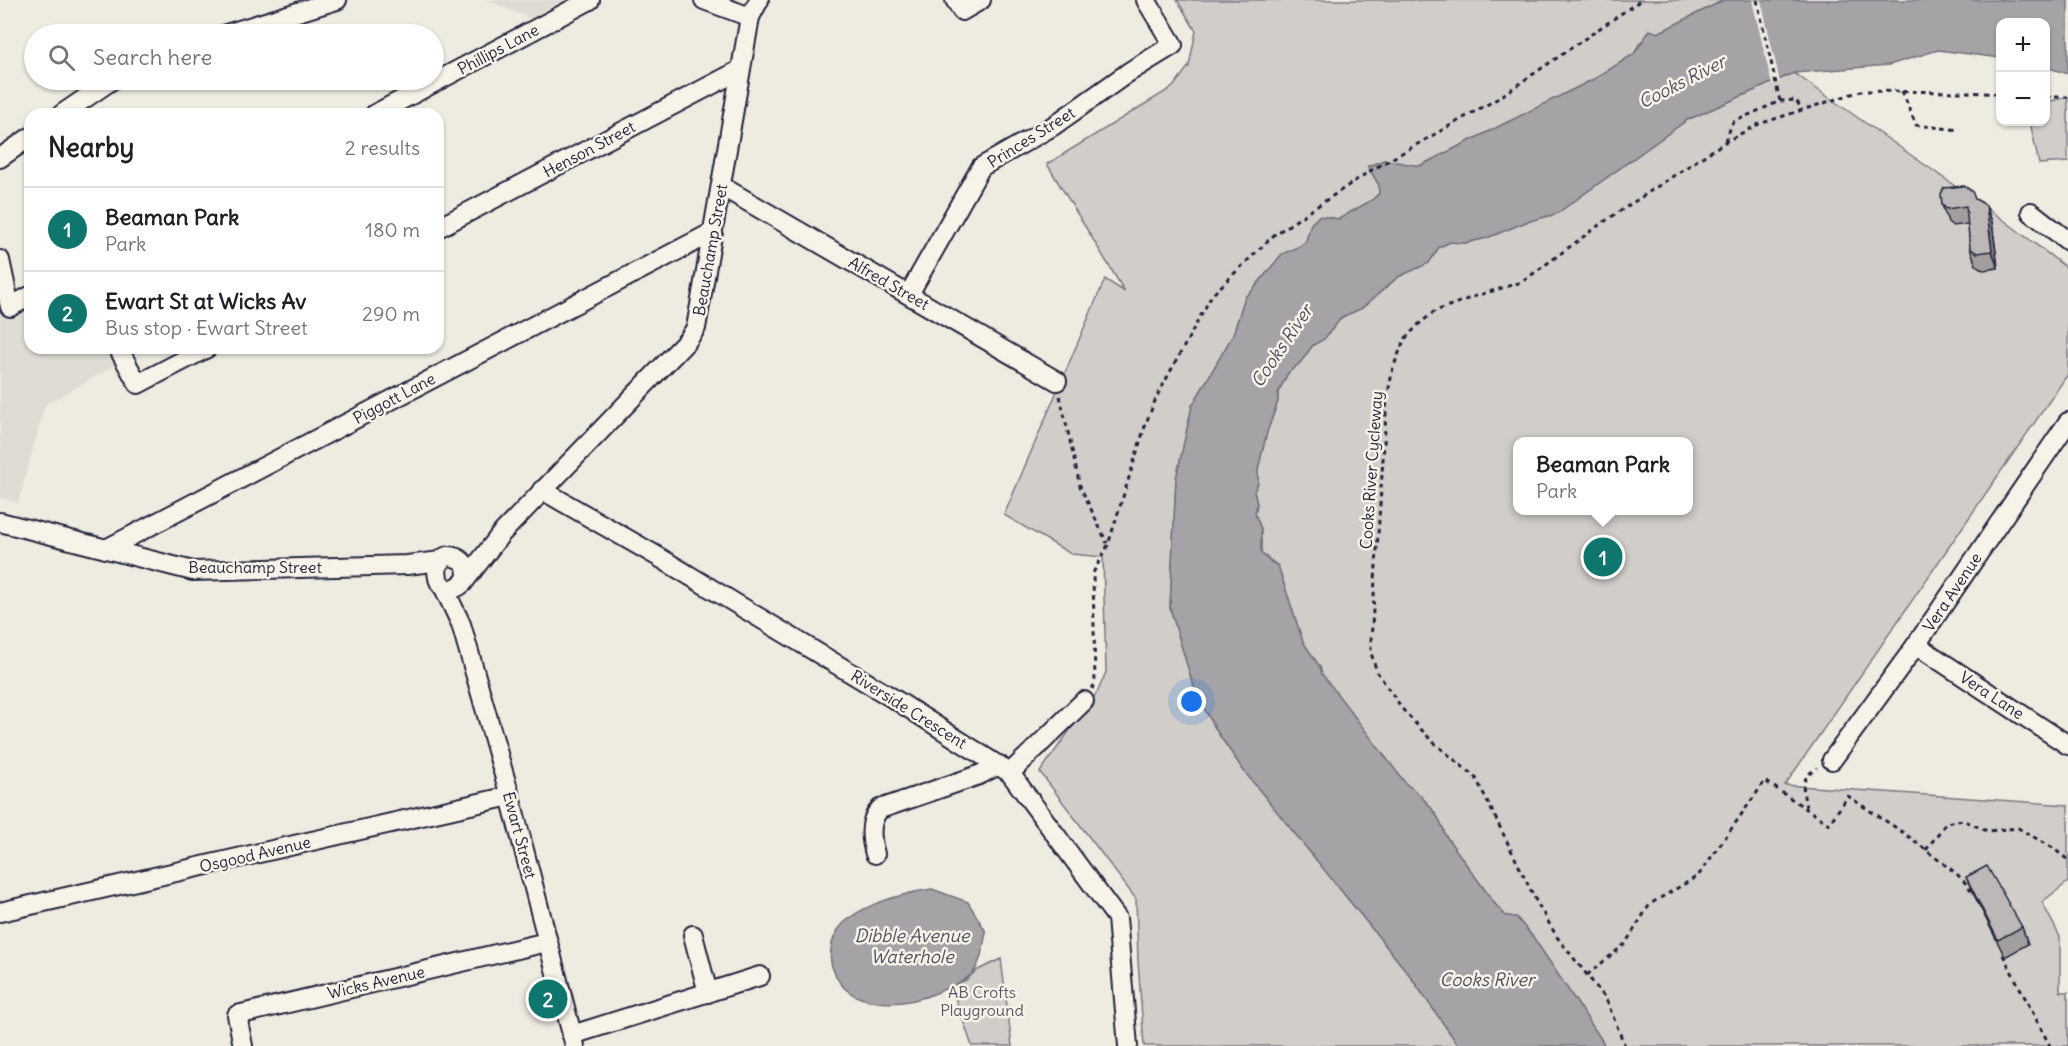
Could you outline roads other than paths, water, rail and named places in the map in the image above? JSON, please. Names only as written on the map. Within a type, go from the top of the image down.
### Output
[{"type":"street","points":[[259,24],[338,0]]},
{"type":"street","name":"Phillips Lane","points":[[444,77],[590,0]]},
{"type":"street","points":[[704,0],[750,17]]},
{"type":"street","name":"Beauchamp Street","points":[[0,522],[193,571],[407,565],[451,574],[501,534],[692,335],[697,321],[750,17],[759,0]]},
{"type":"street","points":[[955,0],[962,11],[981,0]]},
{"type":"street","name":"Princes Street","points":[[909,294],[981,167],[1053,126],[1129,72],[1173,45],[1146,0]]},
{"type":"street","name":"Henson Street","points":[[444,225],[740,70]]},
{"type":"street","points":[[71,108],[97,90]]},
{"type":"street","name":"Phillips Lane","points":[[386,108],[420,90]]},
{"type":"street","points":[[0,158],[24,141]]},
{"type":"street","name":"Alfred Street","points":[[721,186],[1057,381]]},
{"type":"street","points":[[2031,213],[2068,241]]},
{"type":"street","name":"Piggott Lane","points":[[106,549],[713,232]]},
{"type":"street","points":[[0,260],[10,307],[24,299]]},
{"type":"street","points":[[121,354],[138,384],[196,354]]},
{"type":"street","name":"Vera Avenue","points":[[1832,760],[1916,645],[2068,422]]},
{"type":"street","name":"Riverside Crescent","points":[[542,490],[657,556],[889,696],[1004,769],[1117,918],[1128,1046]]},
{"type":"street","name":"Ewart Street","points":[[451,574],[461,624],[510,796],[574,1041]]},
{"type":"street","name":"Vera Lane","points":[[1916,645],[2068,745]]},
{"type":"street","points":[[875,855],[872,835],[873,818],[880,809],[979,775],[1004,769],[1084,701]]},
{"type":"street","name":"Osgood Avenue","points":[[0,912],[510,796]]},
{"type":"street","points":[[693,935],[708,993]]},
{"type":"street","name":"Wicks Avenue","points":[[243,1046],[237,1015],[547,942]]},
{"type":"street","points":[[574,1041],[760,976]]},
{"type":"water","name":"Cooks River","points":[[1724,0],[2068,0],[2068,74],[2050,68],[2050,18],[1996,18],[1996,57],[1938,50],[1889,65],[1794,73],[1687,120],[1556,214],[1526,222],[1487,238],[1465,243],[1450,242],[1439,247],[1429,263],[1398,277],[1362,308],[1342,317],[1324,339],[1313,345],[1300,363],[1288,373],[1278,393],[1278,401],[1267,432],[1258,469],[1258,483],[1254,491],[1257,504],[1255,514],[1261,529],[1261,553],[1278,566],[1303,642],[1320,667],[1322,674],[1406,784],[1430,806],[1445,835],[1495,904],[1506,916],[1516,917],[1533,937],[1604,1046],[1459,1046],[1408,973],[1244,771],[1218,733],[1199,699],[1170,608],[1176,479],[1192,406],[1233,335],[1245,297],[1282,254],[1306,241],[1311,224],[1319,216],[1339,219],[1379,194],[1379,185],[1368,167],[1384,160],[1420,166],[1596,78],[1634,54],[1650,30],[1658,33]]},
{"type":"water","name":"Dibble Avenue Waterhole","points":[[932,889],[968,902],[986,932],[980,957],[973,972],[960,982],[936,993],[908,1001],[877,1002],[863,999],[850,992],[840,983],[831,964],[831,949],[838,930],[846,921],[868,907],[895,897]]},
{"type":"place","name":"Beaman Park","points":[[1603,557]]},
{"type":"place","name":"Ewart St at Wicks Av","points":[[548,999]]},
{"type":"park label","name":"AB Crofts Playground","points":[[982,1001]]}]
